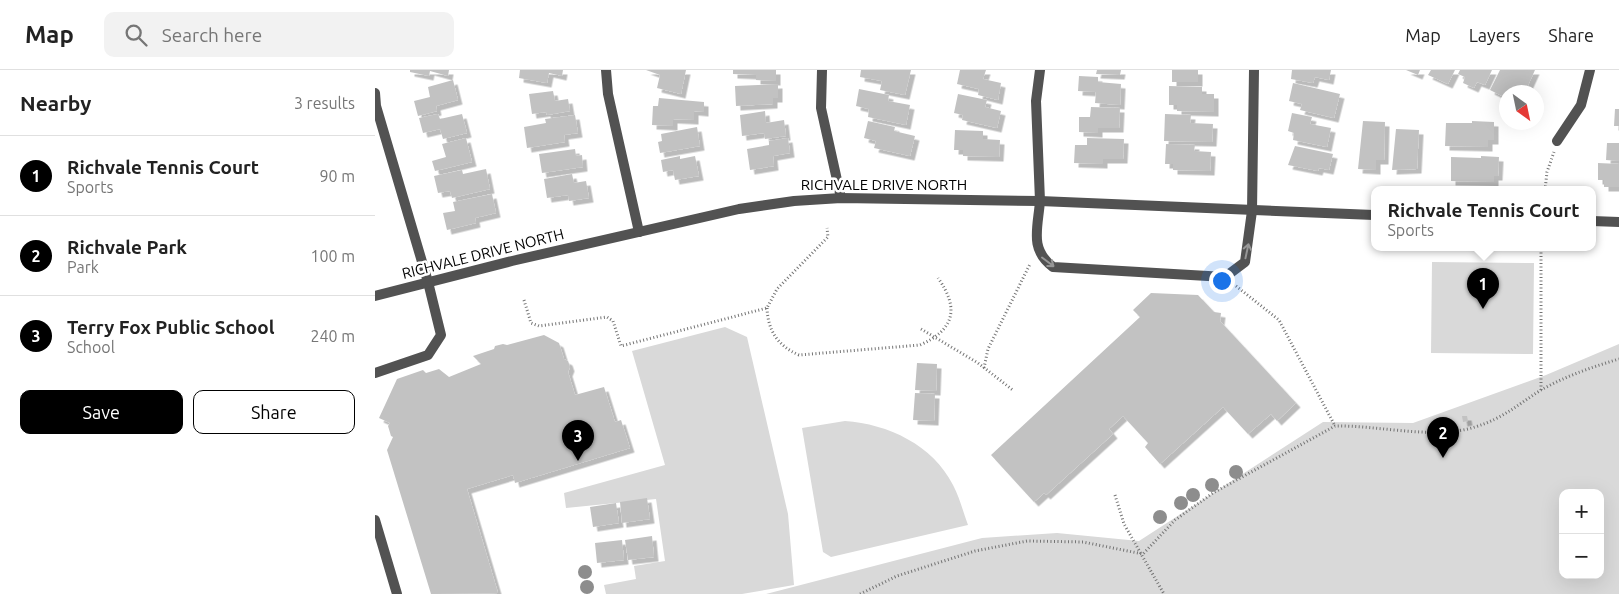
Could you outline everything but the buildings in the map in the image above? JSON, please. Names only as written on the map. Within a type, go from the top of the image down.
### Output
[{"type":"street","points":[[606,70],[608,94],[639,232]]},
{"type":"street","points":[[822,70],[821,108],[841,198]]},
{"type":"street","points":[[1040,70],[1036,101],[1040,201],[1036,248],[1044,260],[1053,266],[1225,277],[1245,262],[1252,211],[1255,70]]},
{"type":"street","points":[[1557,141],[1581,105],[1590,70]]},
{"type":"street","points":[[375,93],[376,106],[441,335],[428,355],[375,374]]},
{"type":"street","name":"RICHVALE DRIVE NORTH","points":[[375,296],[427,282],[739,209],[794,201],[841,198],[1040,201],[1371,215]]},
{"type":"street","points":[[1596,221],[1619,222]]},
{"type":"street","points":[[375,520],[397,594]]},
{"type":"path","points":[[1545,186],[1547,172],[1557,141]]},
{"type":"path","points":[[827,228],[827,236],[777,289],[767,308],[767,319],[774,337],[786,349],[799,355],[920,345],[936,338],[946,328],[952,315],[947,291],[938,278]]},
{"type":"path","points":[[1541,251],[1541,390]]},
{"type":"path","points":[[984,368],[988,349],[1030,264]]},
{"type":"path","points":[[1225,277],[1279,320],[1335,426]]},
{"type":"path","points":[[524,300],[531,322],[539,326],[607,317],[613,321],[621,346],[767,308]]},
{"type":"path","points":[[921,329],[984,368],[1014,390]]},
{"type":"path","points":[[1143,554],[1175,520],[1213,493],[1335,426],[1354,426],[1409,432],[1473,427],[1508,414],[1541,390],[1583,370],[1619,359]]},
{"type":"path","points":[[1115,495],[1124,524],[1143,554],[1164,594]]},
{"type":"path","points":[[859,594],[897,576],[932,564],[975,551],[1027,541],[1083,542],[1143,554]]},
{"type":"shaded area","points":[[1432,262],[1534,263],[1533,354],[1431,353]]},
{"type":"shaded area","points":[[725,327],[747,337],[788,514],[794,585],[742,594],[606,594],[604,585],[636,579],[634,566],[665,561],[656,499],[566,508],[564,493],[665,465],[632,351]]},
{"type":"shaded area","points":[[1619,344],[1619,594],[766,594],[982,538],[1057,533],[1139,541],[1323,422],[1413,423],[1546,375]]},
{"type":"shaded area","points":[[845,421],[861,423],[893,432],[921,448],[934,459],[953,485],[968,525],[831,557],[823,552],[802,428]]},
{"type":"place","name":"Richvale Tennis Court","points":[[1483,309]]},
{"type":"place","name":"Richvale Park","points":[[1443,458]]},
{"type":"place","name":"Terry Fox Public School","points":[[578,461]]}]
